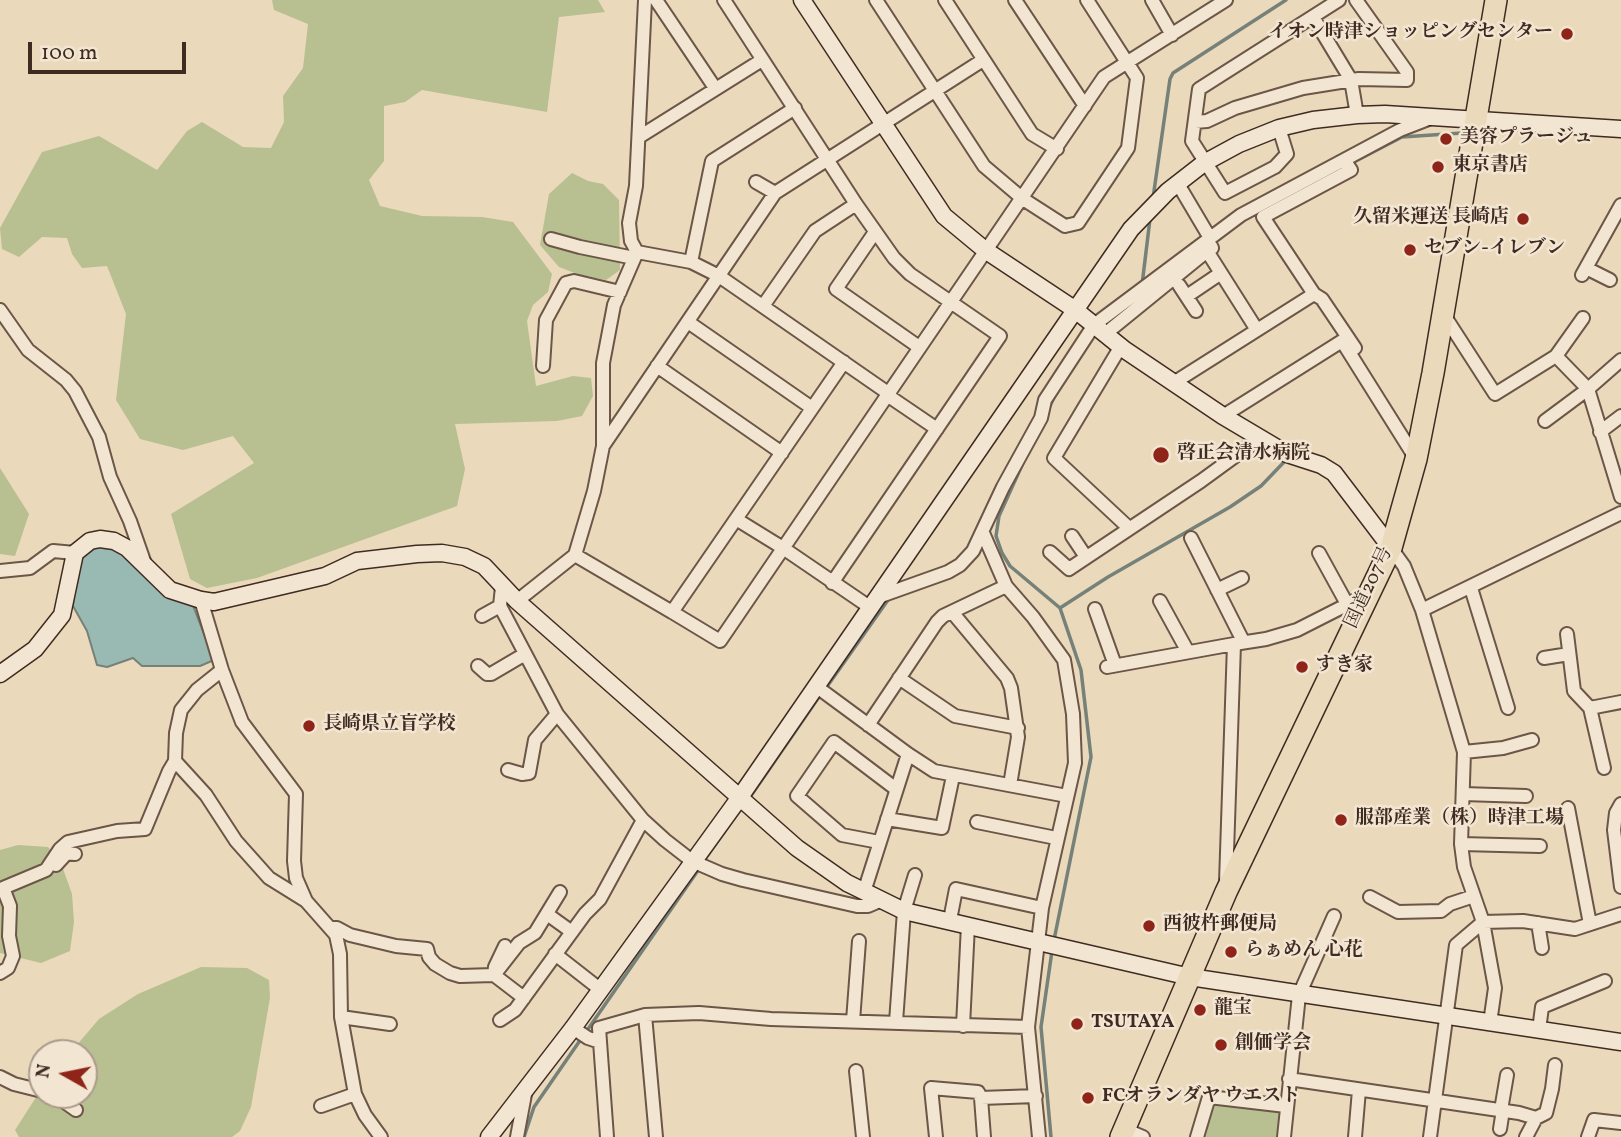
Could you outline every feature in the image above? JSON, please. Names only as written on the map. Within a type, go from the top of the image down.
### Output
[{"type":"highway","name":"国道207号","points":[[1129,1134],[1190,976],[1226,892],[1391,548],[1416,459],[1496,0]]},
{"type":"street","points":[[517,601],[575,555],[594,491],[603,446],[603,363],[614,306],[636,255],[629,223],[636,186],[645,0]]},
{"type":"street","points":[[656,0],[715,88]]},
{"type":"street","points":[[724,0],[894,258],[910,274],[1000,336],[832,583]]},
{"type":"street","points":[[802,0],[944,216],[985,250],[1074,309],[1121,346],[1223,416],[1287,454],[1321,465],[1334,473],[1404,566],[1422,610],[1464,752],[1461,844],[1464,867],[1483,922],[1495,988],[1490,1023]]},
{"type":"street","points":[[876,0],[984,166],[1023,199],[1065,226],[1078,223],[1128,148],[1137,78],[1087,0]]},
{"type":"street","points":[[945,0],[1032,134],[1057,149]]},
{"type":"street","points":[[1015,0],[1085,106]]},
{"type":"street","points":[[1152,0],[1172,35]]},
{"type":"street","points":[[575,555],[720,641],[1104,77],[1226,0]]},
{"type":"street","points":[[1279,128],[1287,155],[1275,167],[1225,193],[1192,141],[1199,89],[1339,0]]},
{"type":"street","points":[[1195,122],[1207,121],[1235,108],[1303,88],[1351,80],[1408,80],[1407,72],[1356,0]]},
{"type":"street","points":[[1313,17],[1351,80],[1357,115]]},
{"type":"street","points":[[639,137],[762,60]]},
{"type":"street","points":[[603,446],[775,193],[983,60]]},
{"type":"street","points":[[691,262],[712,161],[794,108]]},
{"type":"street","points":[[489,1137],[745,802],[874,603],[1131,229],[1178,184],[1205,163],[1239,144],[1279,128],[1313,120],[1357,115],[1434,117],[1621,130]]},
{"type":"street","points":[[1099,329],[1209,244],[1241,215],[1400,130],[1434,117]]},
{"type":"street","points":[[1345,161],[1351,170],[1263,217],[1314,294],[1322,299],[1360,356]]},
{"type":"street","points":[[756,182],[775,193]]},
{"type":"street","points":[[1178,184],[1221,273],[1257,330]]},
{"type":"street","points":[[763,306],[815,230],[856,204]]},
{"type":"street","points":[[1610,280],[1584,271],[1621,205]]},
{"type":"street","points":[[875,232],[836,289],[919,346]]},
{"type":"street","points":[[551,239],[580,247],[691,262],[719,276],[937,429]]},
{"type":"street","points":[[736,519],[832,583],[874,603],[948,572],[960,565],[973,551],[1003,487],[1041,418],[1045,400],[1099,329],[1141,289],[1209,244]]},
{"type":"street","points":[[1196,311],[1183,290],[1221,273]]},
{"type":"street","points":[[543,366],[546,320],[566,283],[574,281],[620,292]]},
{"type":"street","points":[[1175,382],[1314,294]]},
{"type":"street","points":[[0,310],[28,350],[66,380],[75,391],[99,437],[110,477],[130,521],[145,564]]},
{"type":"street","points":[[1442,313],[1495,394],[1556,356],[1583,318]]},
{"type":"street","points":[[688,322],[812,408]]},
{"type":"street","points":[[1223,416],[1342,341],[1416,459]]},
{"type":"street","points":[[1121,346],[1054,458],[1129,528]]},
{"type":"street","points":[[1556,356],[1588,389],[1621,497]]},
{"type":"street","points":[[1545,421],[1621,360]]},
{"type":"street","points":[[672,612],[844,362]]},
{"type":"street","points":[[657,366],[782,453]]},
{"type":"street","points":[[1600,432],[1621,416]]},
{"type":"street","points":[[1050,552],[1069,569],[1260,439]]},
{"type":"street","points":[[1422,610],[1621,513]]},
{"type":"street","points":[[983,533],[1006,586],[1064,660],[1073,714],[1075,763],[1042,908],[1052,945],[1028,1027],[1040,1137]]},
{"type":"street","points":[[1072,536],[1086,557]]},
{"type":"street","points":[[0,674],[35,649],[62,615],[75,553],[90,541],[100,538],[127,548],[170,590],[214,602],[324,576],[357,561],[442,553],[466,557],[484,566],[517,601],[797,848],[820,866],[864,892],[904,911],[1190,976],[1299,995],[1621,1042]]},
{"type":"street","points":[[1191,538],[1217,590],[1238,642],[1226,892]]},
{"type":"street","points":[[0,571],[30,568],[53,551],[75,553]]},
{"type":"street","points":[[1319,553],[1347,604]]},
{"type":"street","points":[[1217,590],[1242,578]]},
{"type":"street","points":[[868,725],[937,622],[1006,586]]},
{"type":"street","points":[[502,587],[500,606],[557,714],[643,820],[698,864],[743,880],[857,906],[868,906],[882,900]]},
{"type":"street","points":[[1471,588],[1507,708]]},
{"type":"street","points":[[1095,609],[1111,666],[1266,639],[1297,630],[1367,594]]},
{"type":"street","points":[[201,600],[222,670],[242,722],[296,794],[294,861],[296,878],[306,901]]},
{"type":"street","points":[[1160,601],[1188,652]]},
{"type":"street","points":[[482,616],[500,606]]},
{"type":"street","points":[[952,612],[1007,678],[1011,688],[1018,728],[1010,785]]},
{"type":"street","points":[[1567,634],[1574,691],[1590,708],[1604,768]]},
{"type":"street","points":[[478,666],[491,674],[525,654]]},
{"type":"street","points":[[1544,658],[1569,654]]},
{"type":"street","points":[[46,870],[68,842],[117,831],[145,829],[175,761],[176,733],[181,710],[197,690],[222,670]]},
{"type":"street","points":[[899,678],[955,716],[1018,728]]},
{"type":"street","points":[[818,688],[934,771],[1067,796]]},
{"type":"street","points":[[1590,708],[1621,702]]},
{"type":"street","points":[[508,770],[529,773],[535,740],[557,714]]},
{"type":"street","points":[[1464,752],[1503,748],[1532,740]]},
{"type":"street","points":[[879,842],[842,835],[797,796],[834,742],[896,789]]},
{"type":"street","points":[[864,892],[908,754]]},
{"type":"street","points":[[175,761],[206,795],[236,841],[269,878],[306,901],[331,928],[340,944],[341,1017],[355,1094],[365,1115],[381,1137]]},
{"type":"street","points":[[887,819],[942,828],[953,776]]},
{"type":"street","points":[[1463,794],[1526,796]]},
{"type":"street","points":[[1621,804],[1616,813],[1614,830],[1621,887]]},
{"type":"street","points":[[1568,808],[1590,924]]},
{"type":"street","points":[[500,1020],[515,1010],[585,914],[600,899],[643,820]]},
{"type":"street","points":[[977,822],[1056,838]]},
{"type":"street","points":[[1461,844],[1540,846]]},
{"type":"street","points":[[0,973],[8,968],[13,956],[9,936],[10,906],[3,888],[46,870],[50,872],[67,853],[75,854]]},
{"type":"street","points":[[896,1022],[904,911],[915,875]]},
{"type":"street","points":[[950,920],[956,889],[1042,908]]},
{"type":"street","points":[[494,975],[519,943],[535,933],[560,892]]},
{"type":"street","points":[[1370,897],[1398,912],[1441,911],[1450,904],[1474,896]]},
{"type":"street","points":[[547,914],[572,932]]},
{"type":"street","points":[[1430,1137],[1456,945],[1483,922],[1523,921],[1575,929],[1621,914]]},
{"type":"street","points":[[1283,1137],[1299,995],[1334,916]]},
{"type":"street","points":[[1538,923],[1542,948]]},
{"type":"street","points":[[962,1026],[968,925]]},
{"type":"street","points":[[331,928],[396,946],[427,949],[435,964],[450,974],[494,975],[524,998]]},
{"type":"street","points":[[853,1021],[859,941]]},
{"type":"street","points":[[494,975],[505,946]]},
{"type":"street","points":[[555,954],[601,990]]},
{"type":"street","points":[[1539,1030],[1542,1007],[1605,981]]},
{"type":"street","points":[[607,1137],[594,1040],[599,1028],[645,1015],[699,1013],[771,1019],[1028,1027]]},
{"type":"street","points":[[645,1015],[656,1137]]},
{"type":"street","points":[[341,1017],[390,1024]]},
{"type":"street","points":[[573,1028],[594,1040]]},
{"type":"street","points":[[1527,1137],[1536,1118],[1546,1113],[1555,1065]]},
{"type":"street","points":[[856,1071],[863,1137]]},
{"type":"street","points":[[1500,1129],[1507,1075]]},
{"type":"street","points":[[0,1077],[28,1088]]},
{"type":"street","points":[[1289,1079],[1502,1110],[1536,1118]]},
{"type":"street","points":[[936,1137],[931,1088],[978,1092],[981,1098],[984,1137]]},
{"type":"street","points":[[517,1137],[526,1089]]},
{"type":"street","points":[[1355,1137],[1359,1090]]},
{"type":"street","points":[[321,1107],[355,1094]]},
{"type":"street","points":[[981,1098],[1036,1096]]},
{"type":"street","points":[[1196,1137],[1209,1097],[1286,1107]]},
{"type":"street","points":[[1588,1137],[1594,1120],[1621,1123]]},
{"type":"green space","points":[[272,0],[598,0],[605,12],[559,17],[547,112],[422,90],[405,102],[384,106],[384,161],[369,180],[380,206],[422,216],[482,217],[513,222],[552,274],[548,292],[533,305],[527,321],[536,386],[573,376],[591,378],[593,396],[582,416],[557,421],[455,424],[465,469],[457,506],[257,578],[207,588],[190,579],[171,514],[254,463],[233,436],[183,450],[140,439],[116,400],[126,314],[107,266],[82,268],[72,254],[67,238],[42,237],[19,257],[2,249],[0,228],[42,152],[99,136],[157,170],[187,131],[202,122],[243,147],[271,148],[284,122],[283,96],[303,68],[308,24],[274,10]]},
{"type":"green space","points":[[572,173],[588,181],[603,184],[619,200],[620,270],[606,280],[580,275],[559,267],[540,245],[549,194]]},
{"type":"green space","points":[[0,468],[29,514],[15,556],[0,554]]},
{"type":"green space","points":[[18,845],[48,847],[62,866],[72,894],[74,922],[70,951],[41,963],[0,953],[0,850]]},
{"type":"green space","points":[[201,967],[247,968],[269,980],[270,998],[251,1107],[240,1131],[232,1137],[19,1137],[15,1130],[28,1109],[98,1109],[98,1039],[82,1039],[99,1019],[138,994]]},
{"type":"green space","points":[[1217,1100],[1278,1110],[1278,1137],[1201,1137],[1212,1104]]},
{"type":"water","points":[[104,545],[113,546],[192,603],[214,660],[200,666],[142,666],[133,658],[107,667],[97,665],[87,631],[73,606],[77,559],[86,550]]},
{"type":"waterway","points":[[1153,198],[1173,73],[1286,0]]},
{"type":"waterway","points":[[1350,164],[1402,137],[1462,133]]},
{"type":"waterway","points":[[1142,285],[1150,219]]},
{"type":"waterway","points":[[1049,408],[1056,393]]},
{"type":"waterway","points":[[1060,608],[1108,577],[1230,507],[1261,486],[1286,460]]},
{"type":"waterway","points":[[1023,463],[999,516],[996,536],[1010,566],[1060,608],[1081,670],[1091,757],[1054,940]]},
{"type":"waterway","points":[[826,688],[888,600]]},
{"type":"waterway","points":[[748,800],[821,694]]},
{"type":"waterway","points":[[703,862],[743,806]]},
{"type":"waterway","points":[[586,1032],[699,869]]},
{"type":"waterway","points":[[1051,1137],[1041,1027],[1052,951]]},
{"type":"waterway","points":[[524,1137],[534,1107],[581,1039]]},
{"type":"place","name":"イオン時津ショッピングセンター","points":[[1567,34]]},
{"type":"place","name":"美容プラージュ","points":[[1446,139]]},
{"type":"place","name":"東京書店","points":[[1438,167]]},
{"type":"place","name":"久留米運送 長崎店","points":[[1523,219]]},
{"type":"place","name":"セブン-イレブン","points":[[1410,250]]},
{"type":"place","name":"啓正会清水病院","points":[[1161,455]]},
{"type":"place","name":"すき家","points":[[1302,667]]},
{"type":"place","name":"長崎県立盲学校","points":[[309,726]]},
{"type":"place","name":"服部産業（株）時津工場","points":[[1341,820]]},
{"type":"place","name":"西彼杵郵便局","points":[[1149,926]]},
{"type":"place","name":"らぁめん 心花","points":[[1231,952]]},
{"type":"place","name":"龍宝","points":[[1200,1010]]},
{"type":"place","name":"TSUTAYA","points":[[1077,1024]]},
{"type":"place","name":"創価学会","points":[[1221,1045]]},
{"type":"place","name":"FCオランダヤ ウエスト","points":[[1088,1098]]}]
